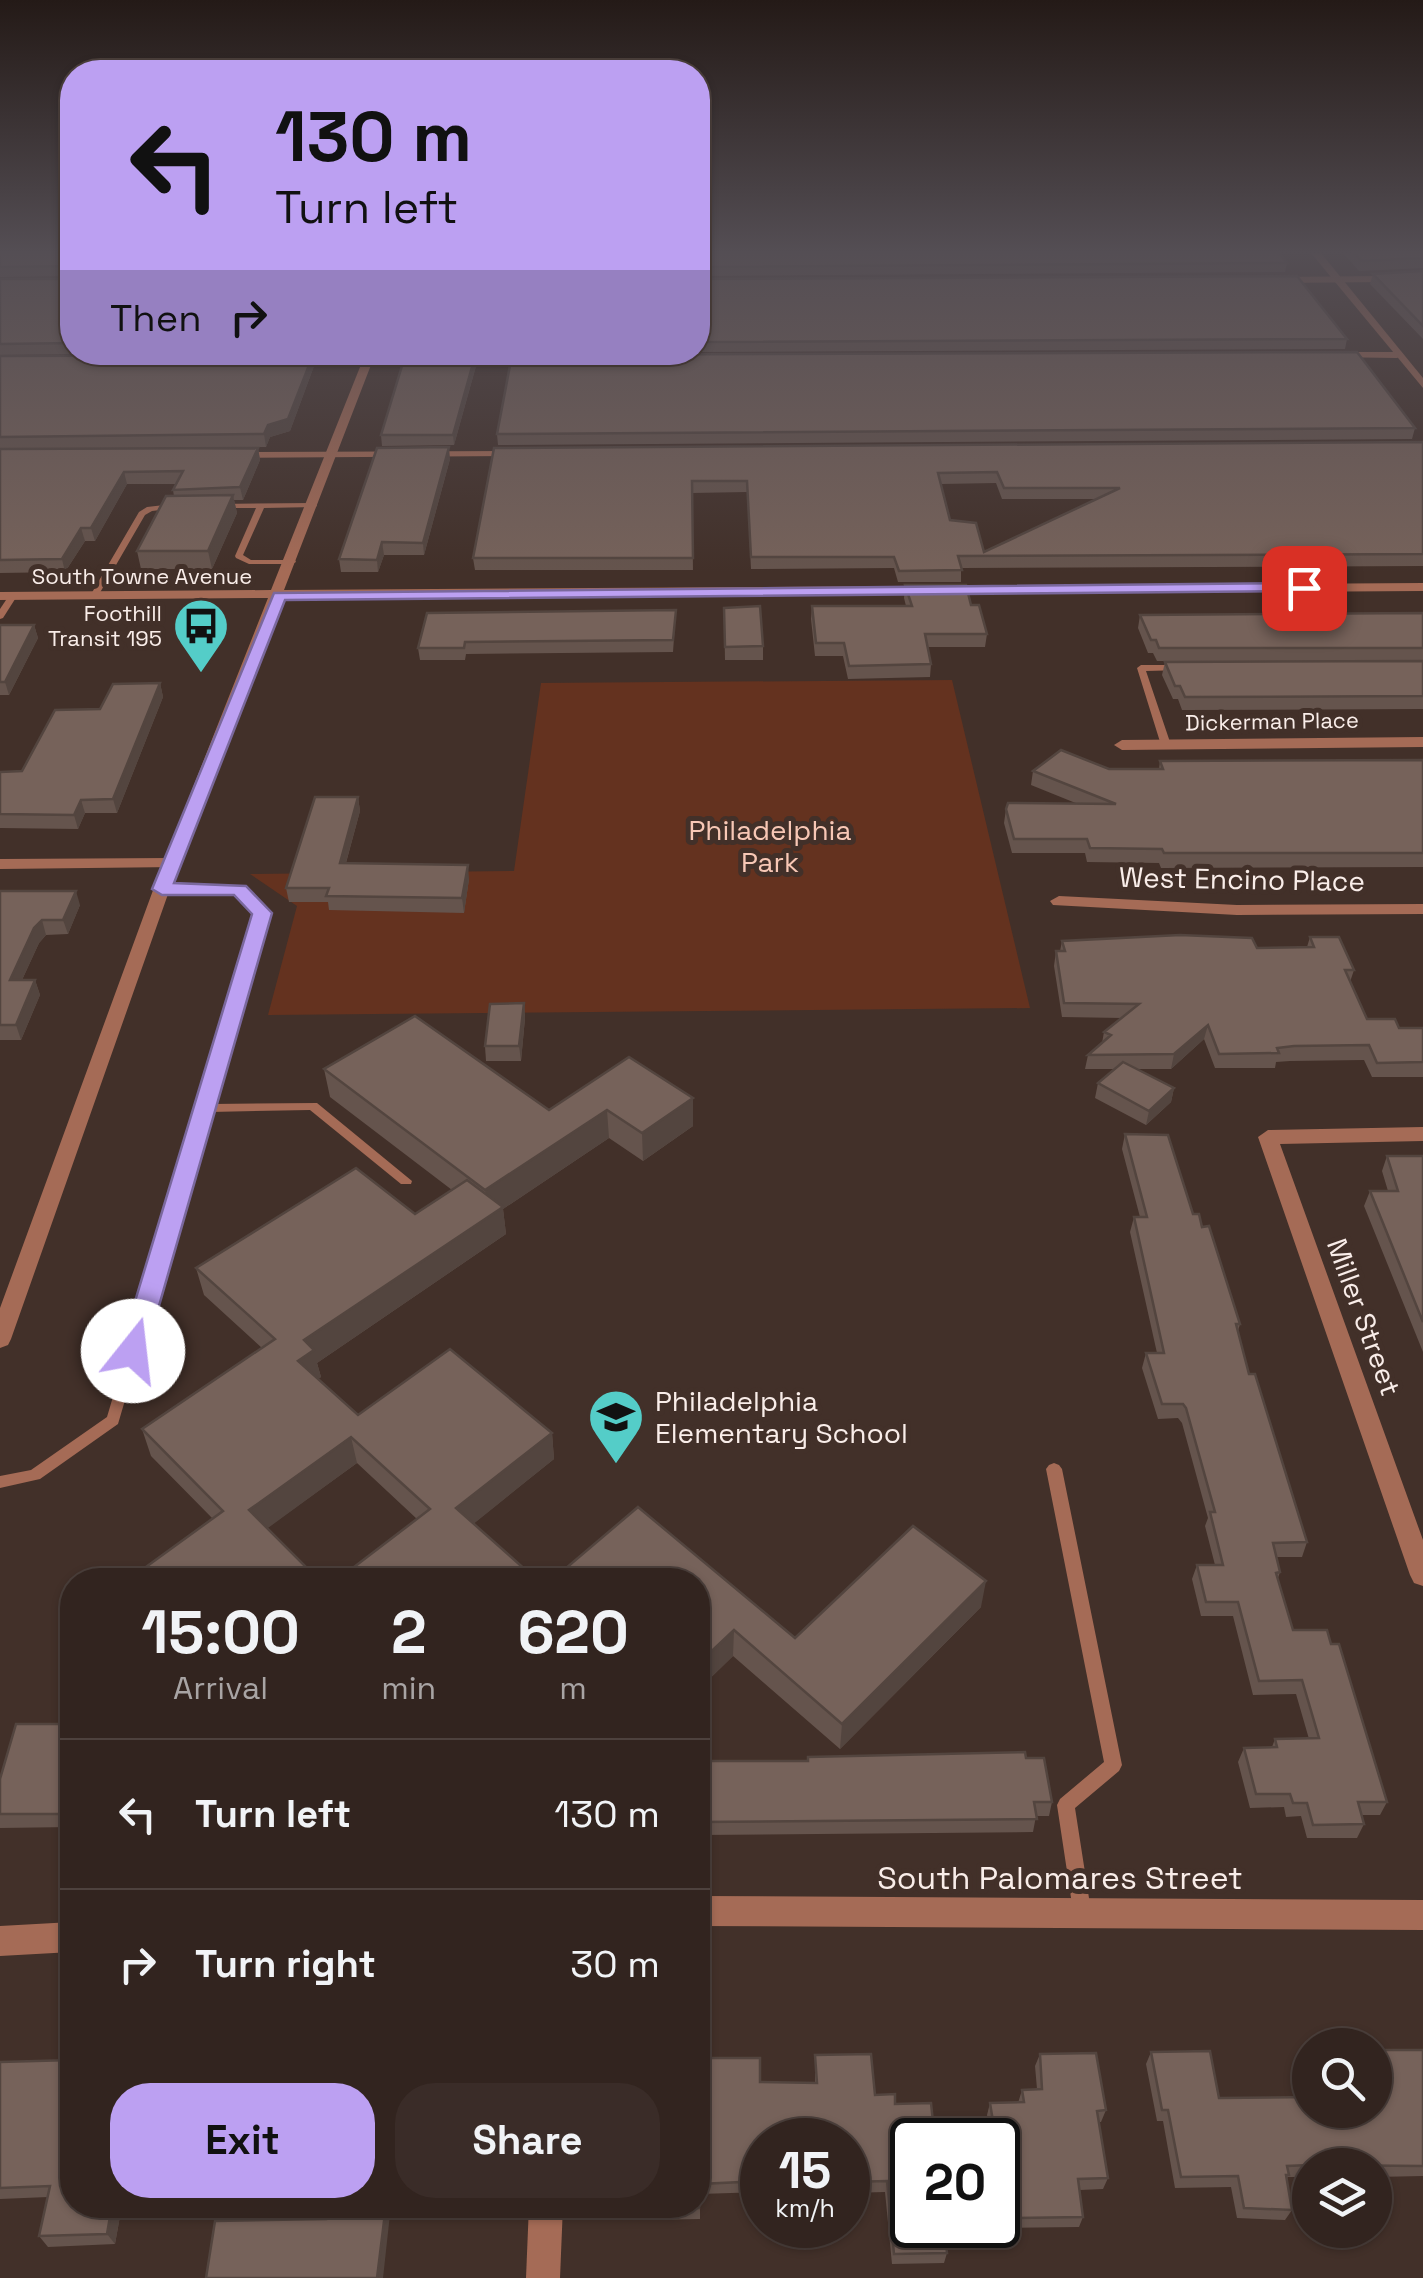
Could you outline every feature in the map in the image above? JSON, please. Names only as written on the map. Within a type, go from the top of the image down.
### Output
[{"type":"street","points":[[1402,359],[1423,384]]},
{"type":"street","points":[[0,1339],[162,889],[367,365]]},
{"type":"street","points":[[215,455],[530,454]]},
{"type":"street","name":"South Towne Avenue","points":[[6,596],[1423,587]]},
{"type":"street","name":"Dickerman Place","points":[[1122,745],[1423,742]]},
{"type":"street","points":[[0,864],[172,863]]},
{"type":"street","name":"West Encino Place","points":[[1060,901],[1237,910],[1423,908]]},
{"type":"street","name":"Miller Street","points":[[1423,1134],[1268,1137],[1423,1575]]},
{"type":"street","name":"South Palomares Street","points":[[710,1911],[1423,1915]]},
{"type":"street","points":[[0,1941],[60,1938]]},
{"type":"street","points":[[543,2278],[545,2218]]},
{"type":"lane","points":[[261,505],[239,556],[249,562],[292,562]]},
{"type":"lane","points":[[202,506],[313,505]]},
{"type":"lane","points":[[94,596],[142,514],[150,509],[182,506]]},
{"type":"lane","points":[[0,616],[6,596]]},
{"type":"lane","points":[[1166,745],[1140,668],[1197,668]]},
{"type":"lane","points":[[0,1482],[34,1475],[113,1420],[262,913],[239,890],[162,889]]},
{"type":"lane","points":[[204,1108],[313,1106],[406,1181]]},
{"type":"lane","points":[[1054,1469],[1113,1765],[1066,1806],[1082,1913]]},
{"type":"green space","name":"Philadelphia Park","points":[[952,680],[1030,1008],[268,1015],[297,906],[250,874],[514,871],[541,683]]},
{"type":"building","points":[[0,359],[60,359],[60,365],[309,365],[288,419],[268,425],[264,434],[0,437]]},
{"type":"building","points":[[710,359],[1363,359],[1415,428],[497,434],[510,365],[710,365]]},
{"type":"building","points":[[402,365],[472,365],[453,435],[381,435]]},
{"type":"building","points":[[1423,442],[1423,554],[958,556],[962,570],[899,571],[894,557],[751,557],[747,481],[692,481],[693,558],[473,558],[494,448]],"holes":[[[997,472],[1004,488],[1120,488],[984,552],[976,523],[950,520],[938,473]]]},
{"type":"building","points":[[449,447],[423,543],[382,542],[377,560],[339,559],[377,448]]},
{"type":"building","points":[[258,448],[240,487],[173,490],[183,471],[124,472],[91,528],[81,528],[62,559],[0,560],[0,449]]},
{"type":"building","points":[[233,495],[208,551],[137,551],[166,496]]},
{"type":"building","points":[[905,585],[966,585],[971,605],[979,605],[987,634],[925,634],[931,664],[849,666],[844,643],[816,643],[812,606],[912,606]]},
{"type":"building","points":[[760,606],[763,646],[725,647],[724,608]]},
{"type":"building","points":[[676,610],[673,640],[465,642],[464,648],[418,648],[427,613]]},
{"type":"building","points":[[1423,613],[1423,648],[1159,648],[1140,615]]},
{"type":"building","points":[[0,625],[34,625],[5,682],[0,682]]},
{"type":"building","points":[[1423,661],[1423,696],[1185,697],[1180,686],[1175,686],[1165,662]]},
{"type":"building","points":[[160,683],[113,799],[81,800],[74,815],[0,814],[0,772],[22,771],[55,710],[100,709],[113,684]]},
{"type":"building","points":[[1061,750],[1109,769],[1163,769],[1160,761],[1423,760],[1423,853],[1164,853],[1162,849],[1090,848],[1087,839],[1014,839],[1008,803],[1116,804],[1033,771]]},
{"type":"building","points":[[315,797],[358,797],[340,863],[468,865],[462,898],[326,896],[329,888],[286,888]]},
{"type":"building","points":[[0,891],[76,891],[63,920],[42,920],[34,928],[10,980],[35,980],[16,1025],[0,1025]]},
{"type":"building","points":[[1180,935],[1252,938],[1257,948],[1314,947],[1310,937],[1339,937],[1354,970],[1345,970],[1367,1019],[1395,1019],[1399,1028],[1423,1028],[1423,1062],[1377,1063],[1369,1045],[1294,1046],[1277,1048],[1279,1053],[1219,1054],[1208,1025],[1174,1054],[1088,1055],[1111,1035],[1104,1032],[1139,1004],[1064,1003],[1056,951],[1065,951],[1062,941]]},
{"type":"building","points":[[524,1003],[519,1046],[485,1046],[490,1004]]},
{"type":"building","points":[[415,1016],[549,1110],[629,1057],[693,1098],[642,1133],[607,1110],[485,1190],[324,1069]]},
{"type":"building","points":[[1123,1062],[1174,1088],[1149,1111],[1098,1083]]},
{"type":"building","points":[[1125,1134],[1168,1135],[1193,1214],[1199,1214],[1202,1227],[1209,1226],[1240,1324],[1236,1324],[1249,1374],[1255,1374],[1307,1542],[1273,1543],[1280,1572],[1276,1573],[1293,1630],[1327,1630],[1331,1644],[1339,1644],[1387,1802],[1358,1802],[1364,1824],[1313,1825],[1307,1803],[1293,1803],[1290,1794],[1256,1794],[1244,1748],[1277,1747],[1275,1739],[1319,1738],[1302,1680],[1259,1681],[1238,1602],[1206,1602],[1197,1565],[1223,1565],[1210,1512],[1215,1512],[1186,1408],[1183,1404],[1162,1404],[1146,1353],[1164,1353],[1134,1217],[1147,1217]]},
{"type":"building","points":[[1387,1156],[1423,1156],[1423,1322],[1370,1191],[1398,1191]]},
{"type":"building","points":[[356,1168],[415,1214],[467,1180],[503,1207],[304,1340],[314,1350],[298,1361],[358,1415],[450,1349],[552,1433],[456,1508],[524,1568],[353,1568],[430,1509],[351,1437],[249,1510],[307,1568],[145,1568],[223,1511],[142,1429],[275,1339],[196,1268]]},
{"type":"building","points":[[638,1507],[795,1638],[913,1526],[986,1581],[842,1724],[734,1630],[710,1653],[710,1568],[566,1568]]},
{"type":"building","points":[[16,1724],[60,1724],[60,1814],[0,1814],[0,1779]]},
{"type":"building","points":[[1025,1752],[1026,1758],[1044,1758],[1052,1802],[1034,1802],[1037,1819],[710,1822],[710,1761],[808,1761],[808,1757]]},
{"type":"building","points":[[1392,2050],[1423,2050],[1423,2166],[1392,2166],[1392,2148],[1292,2148],[1292,2166],[1287,2166],[1286,2175],[1292,2210],[1244,2208],[1238,2176],[1181,2177],[1151,2052],[1210,2051],[1219,2098],[1292,2097],[1292,2128],[1392,2128]]},
{"type":"building","points":[[1096,2053],[1106,2110],[1097,2111],[1108,2178],[1078,2179],[1083,2217],[1020,2218],[1020,2118],[992,2118],[990,2103],[1024,2102],[1022,2090],[1042,2089],[1040,2054]]},
{"type":"building","points":[[871,2054],[875,2095],[895,2094],[895,2104],[931,2103],[933,2118],[890,2118],[890,2212],[887,2181],[870,2181],[870,2118],[740,2118],[740,2182],[710,2184],[710,2058],[760,2058],[760,2082],[817,2083],[815,2055]]},
{"type":"building","points":[[60,2060],[60,2218],[110,2218],[107,2234],[39,2236],[50,2186],[0,2188],[0,2062]]},
{"type":"building","points":[[384,2218],[377,2278],[206,2278],[215,2221]]},
{"type":"building","points":[[893,2248],[946,2248],[947,2253],[894,2254]]},
{"type":"place","name":"Foothill Transit 195","points":[[201,675]]},
{"type":"place","name":"Philadelphia Elementary School","points":[[616,1466]]},
{"type":"route","points":[[133,1351],[262,913],[239,890],[162,889],[279,596],[1304,588]]}]
